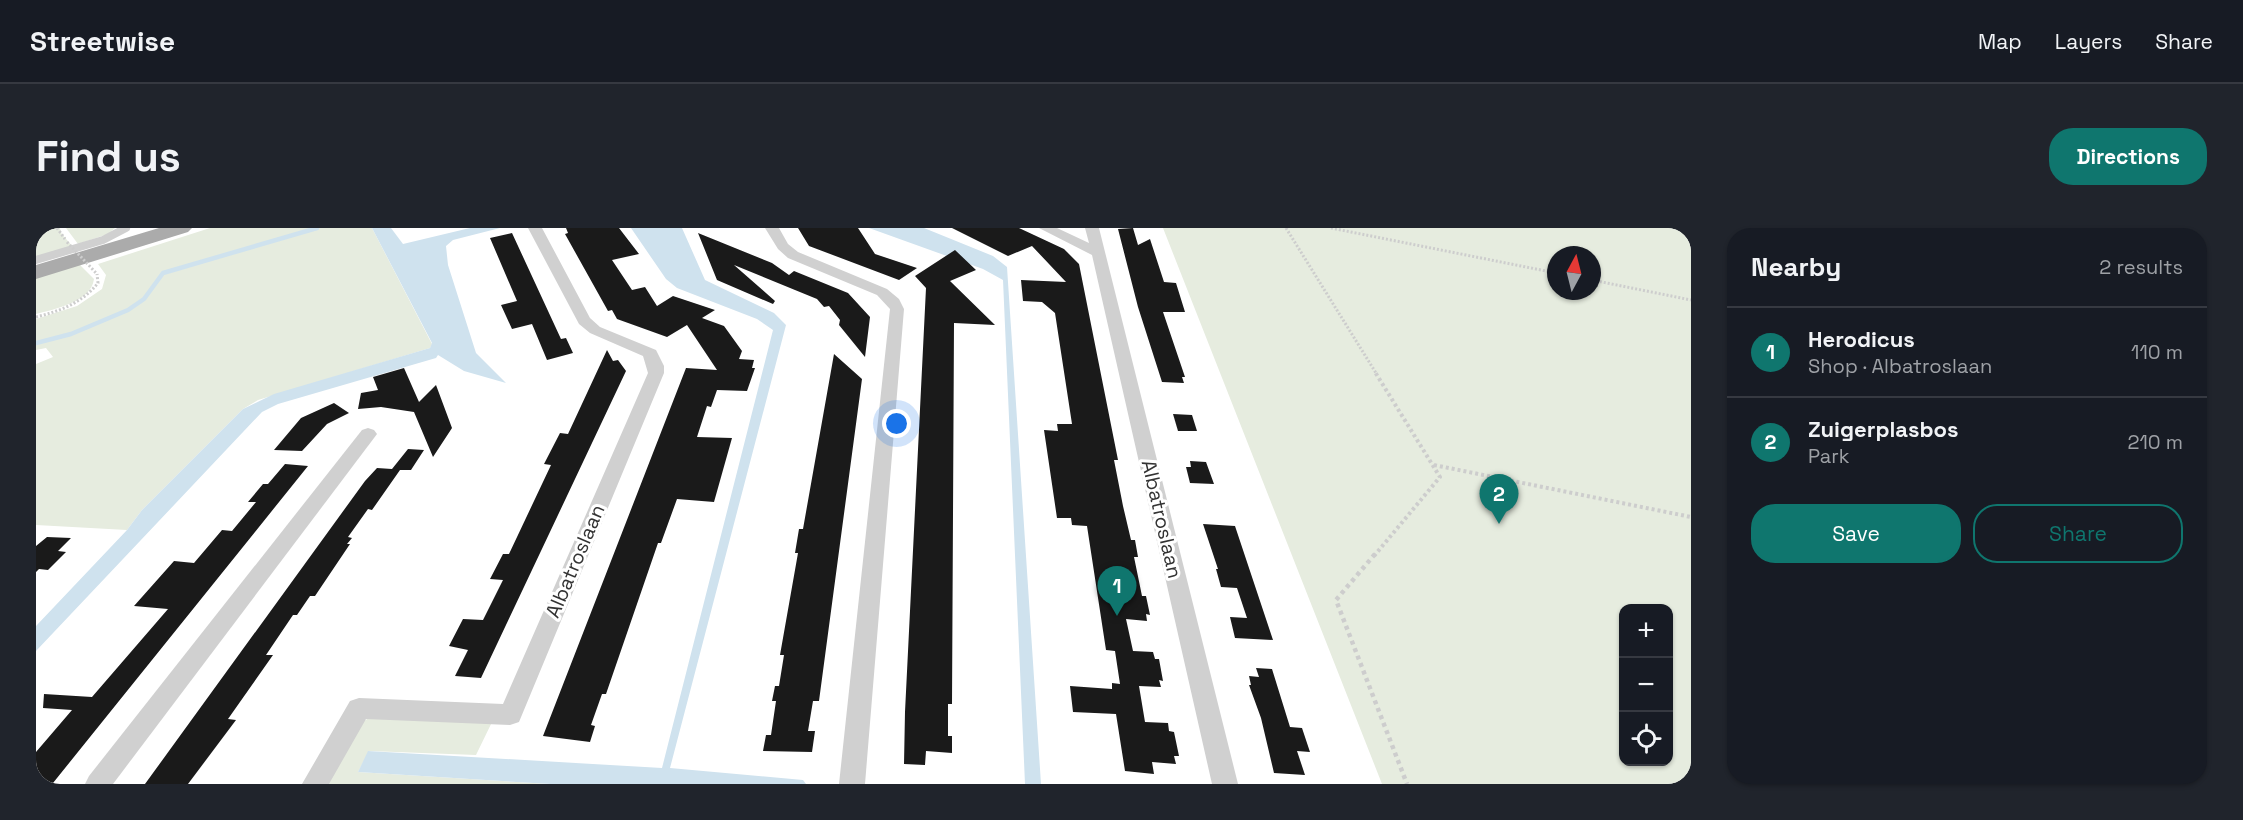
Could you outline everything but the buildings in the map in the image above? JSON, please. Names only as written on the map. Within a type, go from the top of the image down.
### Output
[{"type":"main road","points":[[36,272],[181,228]]},
{"type":"street","name":"Albatroslaan","points":[[315,784],[358,708],[510,715],[656,373],[656,366],[650,353],[596,330],[584,321],[535,228]]},
{"type":"street","points":[[772,228],[783,246],[793,255],[882,292],[894,302],[897,309],[852,784]]},
{"type":"street","points":[[1046,228],[1099,253]]},
{"type":"street","name":"Albatroslaan","points":[[1092,228],[1225,784]]},
{"type":"street","points":[[98,784],[368,434]]},
{"type":"lane","points":[[36,260],[103,240],[126,228]]},
{"type":"path","points":[[36,317],[58,311],[92,292],[98,283],[96,274],[57,228]]},
{"type":"path","points":[[1286,228],[1440,477],[1336,600],[1344,626],[1407,784]]},
{"type":"path","points":[[1331,228],[1547,271]]},
{"type":"path","points":[[1601,282],[1691,300]]},
{"type":"path","points":[[1433,465],[1691,516]]},
{"type":"shaded area","points":[[36,228],[60,228],[61,233],[73,247],[36,258]]},
{"type":"shaded area","points":[[66,228],[115,228],[108,234],[78,244]]},
{"type":"shaded area","points":[[210,228],[372,228],[432,344],[430,348],[258,400],[243,409],[142,510],[127,530],[36,525],[36,364],[53,357],[46,348],[36,350],[36,319],[77,306],[102,289],[106,275],[98,264]]},
{"type":"shaded area","points":[[1163,228],[1691,228],[1691,784],[1382,784]]},
{"type":"shaded area","points":[[77,262],[94,279],[91,287],[79,299],[71,303],[36,314],[36,275]]},
{"type":"shaded area","points":[[369,718],[493,720],[476,755],[369,751],[358,772],[550,784],[322,784],[355,726]]},
{"type":"water","points":[[372,228],[391,228],[403,244],[470,228],[500,228],[453,240],[446,246],[448,265],[476,353],[506,383],[464,371],[438,355],[436,358],[278,404],[262,412],[36,651],[36,626],[127,530],[142,510],[243,409],[274,394],[430,348],[432,343]]},
{"type":"water","points":[[631,228],[682,228],[705,280],[774,313],[786,325],[670,768],[803,780],[806,784],[550,784],[358,772],[368,751],[662,768],[773,330],[757,319],[677,288],[666,279]]},
{"type":"water","points":[[869,228],[924,228],[993,256],[1007,267],[1041,784],[1025,784],[1003,280],[983,269]]},
{"type":"waterway","points":[[36,343],[71,334],[128,310],[144,299],[163,273],[317,228]]},
{"type":"place","name":"Zuigerplasbos","points":[[1499,524]]},
{"type":"place","name":"Herodicus","points":[[1117,616]]}]
